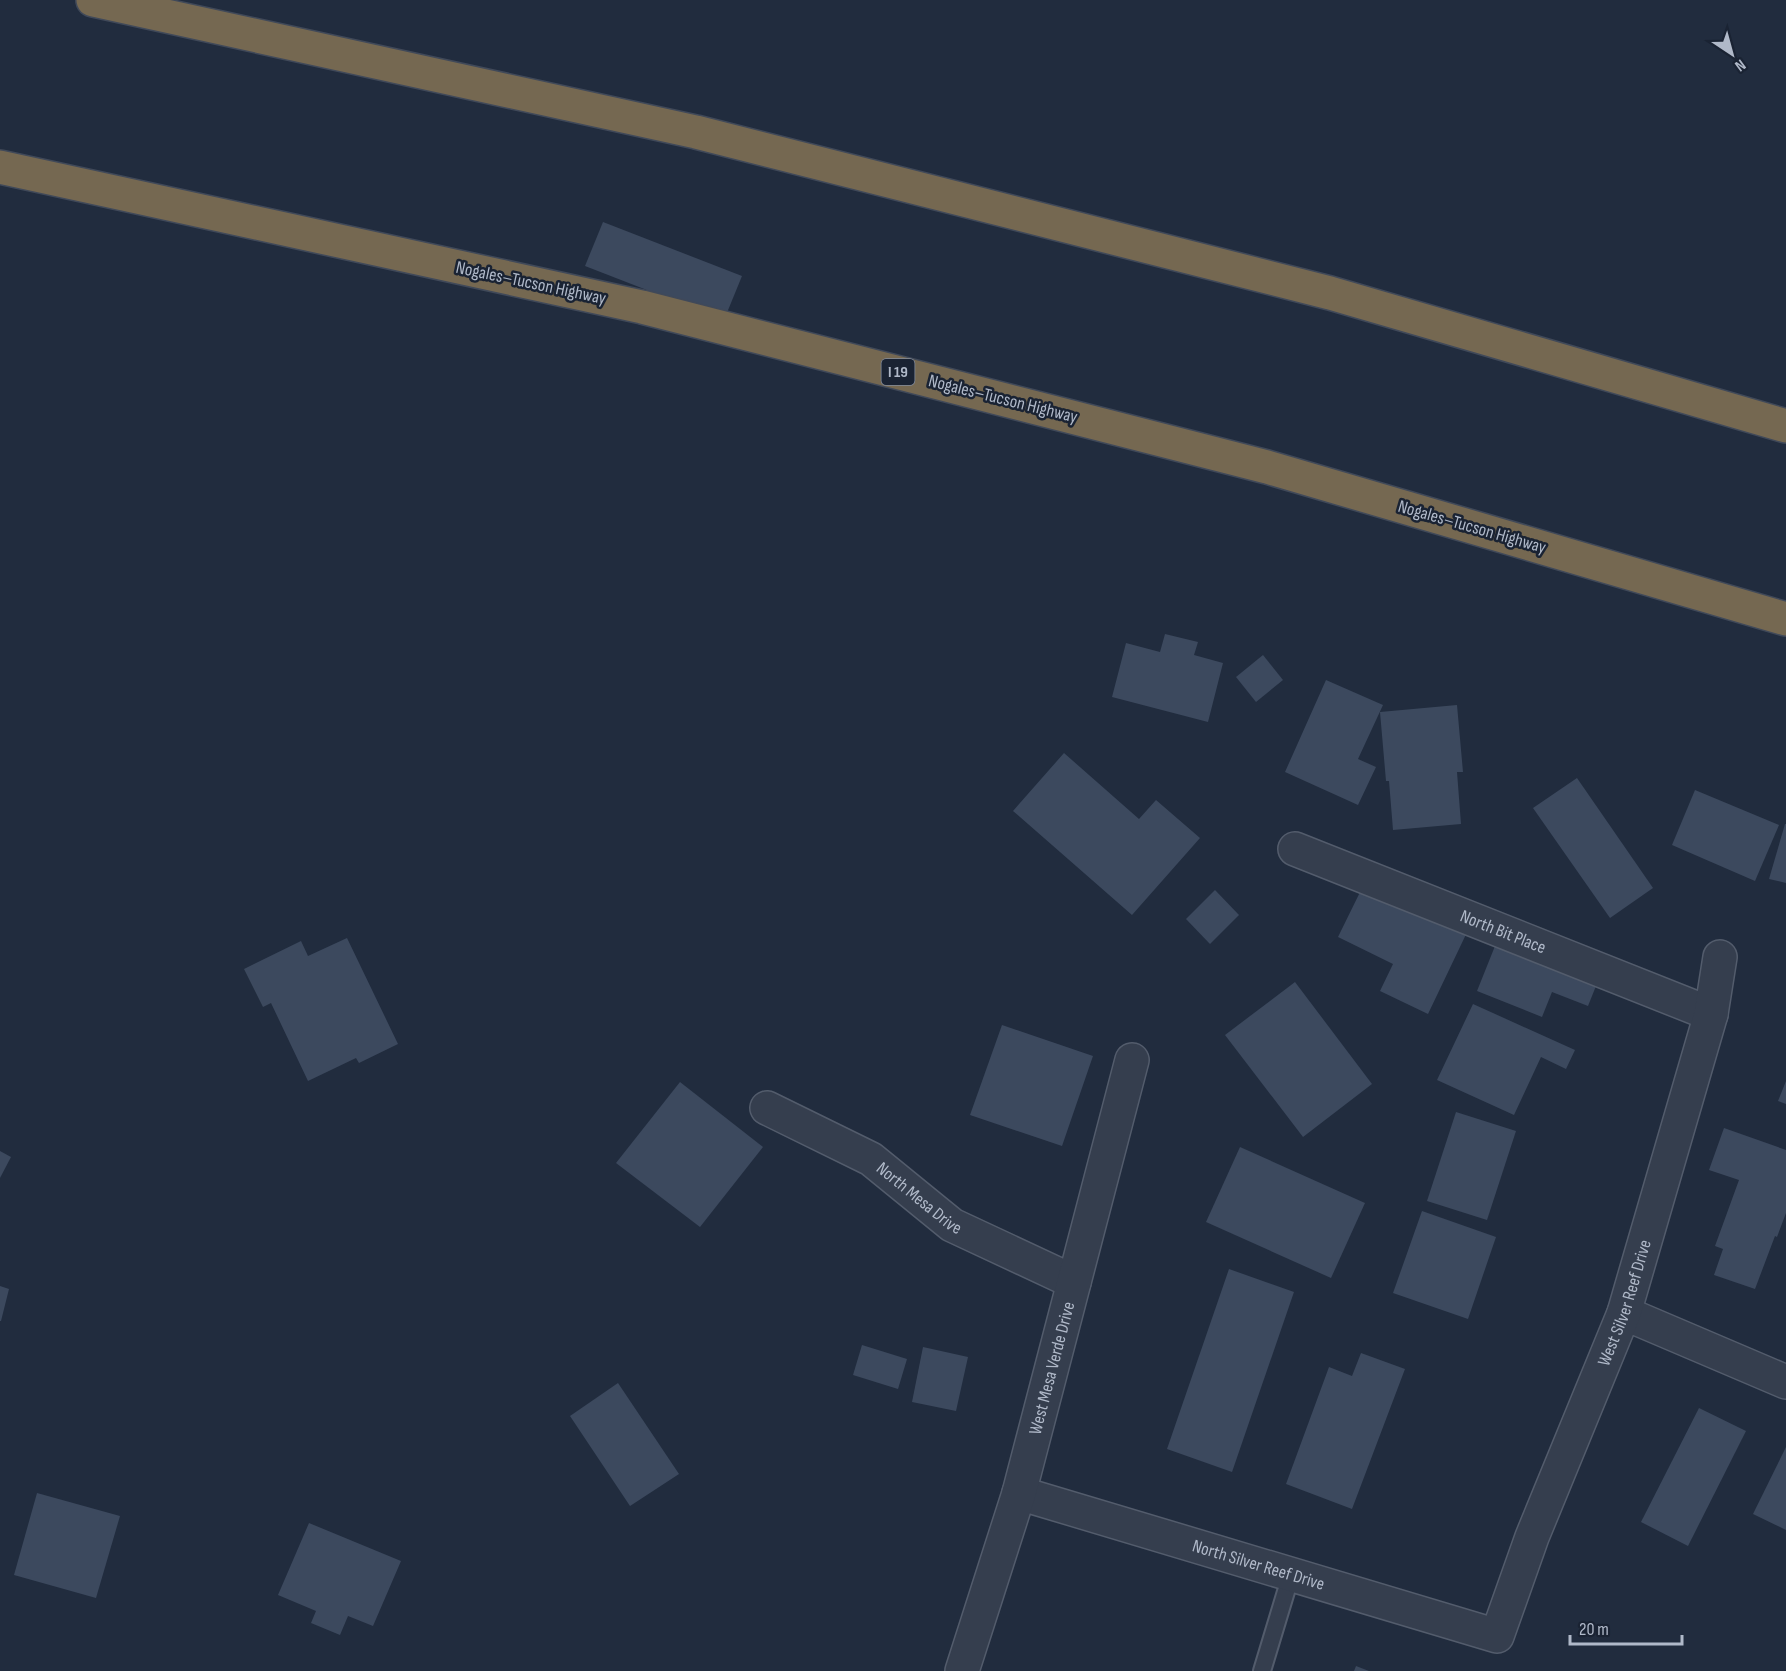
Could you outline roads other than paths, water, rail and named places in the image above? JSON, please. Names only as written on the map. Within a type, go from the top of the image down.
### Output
[{"type":"highway","points":[[93,0],[708,135],[1330,293],[1786,426]]},
{"type":"highway","name":"Nogales–Tucson Highway","points":[[0,167],[642,307],[1267,466],[1786,619]]},
{"type":"street","name":"North Bit Place","points":[[1295,849],[1711,1014]]},
{"type":"street","name":"West Silver Reef Drive","points":[[1497,1636],[1532,1537],[1624,1313],[1711,1014],[1720,957]]},
{"type":"street","name":"West Mesa Verde Drive","points":[[962,1671],[1019,1493],[1132,1060]]},
{"type":"street","name":"North Mesa Drive","points":[[767,1108],[871,1159],[952,1225],[1074,1282]]},
{"type":"street","points":[[1624,1313],[1786,1382]]},
{"type":"street","name":"North Silver Reef Drive","points":[[1019,1493],[1497,1636]]},
{"type":"lane","points":[[1262,1671],[1291,1575]]}]
